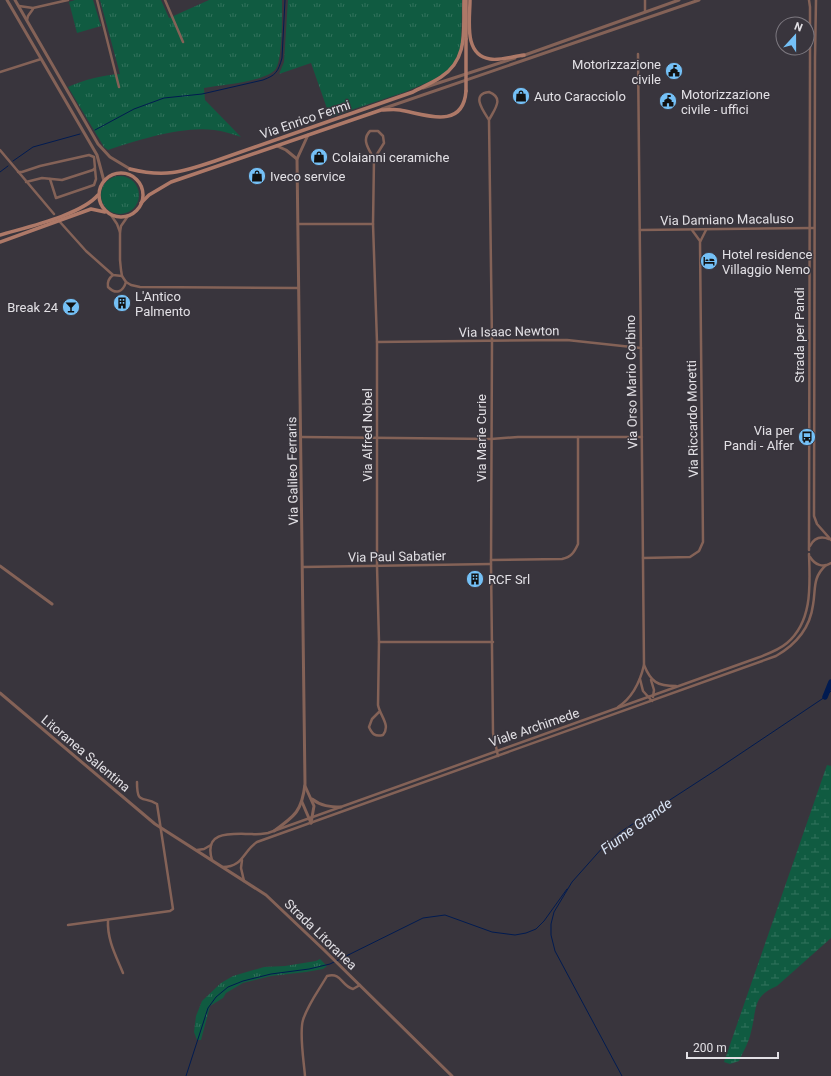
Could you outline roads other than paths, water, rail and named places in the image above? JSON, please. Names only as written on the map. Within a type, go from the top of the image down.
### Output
[{"type":"main road","points":[[381,110],[398,109],[441,118],[457,112],[462,106],[466,91],[465,0]]},
{"type":"main road","points":[[413,92],[440,78],[456,63],[460,55],[463,42],[465,0]]},
{"type":"main road","points":[[470,0],[470,39],[476,52],[490,59],[524,55]]},
{"type":"main road","name":"Via Enrico Fermi","points":[[130,170],[156,174],[183,172],[413,92]]},
{"type":"main road","name":"Via Enrico Fermi","points":[[142,203],[149,195],[171,182],[381,110]]},
{"type":"main road","points":[[0,242],[91,209],[106,212],[120,218],[128,216],[138,209],[142,203],[143,196],[142,190],[130,170],[109,176],[104,180],[98,195],[99,201],[106,212]]},
{"type":"main road","points":[[122,173],[135,178]]},
{"type":"main road","points":[[0,235],[76,210],[85,206],[98,195]]},
{"type":"street","points":[[8,0],[97,155],[104,180]]},
{"type":"street","name":"Via Enrico Fermi","points":[[15,0],[98,144],[110,157],[130,170]]},
{"type":"street","points":[[19,6],[33,8],[68,0]]},
{"type":"street","points":[[97,0],[119,87]]},
{"type":"street","points":[[165,0],[183,42]]},
{"type":"street","points":[[645,0],[645,12]]},
{"type":"street","name":"Via Enrico Fermi","points":[[413,92],[524,55],[679,0]]},
{"type":"street","name":"Via Enrico Fermi","points":[[381,110],[699,0]]},
{"type":"street","name":"Strada per Pandi","points":[[809,0],[809,552]]},
{"type":"street","name":"Strada per Pandi","points":[[816,0],[814,516],[815,520],[830,540]]},
{"type":"street","points":[[27,20],[33,8]]},
{"type":"street","name":"Via Orso Mario Corbino","points":[[638,54],[644,665],[651,679],[654,690],[652,701]]},
{"type":"street","points":[[0,72],[41,59]]},
{"type":"street","name":"Via Marie Curie","points":[[489,120],[482,110],[479,102],[482,94],[489,92],[496,95],[498,99],[489,120],[492,342],[491,564],[493,733],[498,756]]},
{"type":"street","name":"Via Alfred Nobel","points":[[374,158],[384,143],[383,136],[378,131],[370,131],[367,134],[365,141],[374,158],[373,224],[377,342],[378,705],[379,712],[385,721],[386,731],[383,735],[378,736],[374,734],[369,727],[372,719],[379,712]]},
{"type":"street","points":[[277,146],[286,150],[297,159],[308,135]]},
{"type":"street","points":[[0,150],[54,214]]},
{"type":"street","points":[[18,172],[89,155],[94,157],[96,179],[94,185],[56,198],[50,179]]},
{"type":"street","name":"Via Galileo Ferraris","points":[[274,831],[288,822],[302,802],[305,784],[301,372],[298,288],[297,159]]},
{"type":"street","points":[[26,182],[42,178],[62,180],[94,169]]},
{"type":"street","points":[[111,215],[120,232]]},
{"type":"street","points":[[128,216],[121,226],[120,260],[122,276],[126,282],[131,285],[140,287],[298,288]]},
{"type":"street","points":[[60,222],[86,251],[113,275],[122,276]]},
{"type":"street","points":[[297,224],[373,224]]},
{"type":"street","name":"Via Damiano Macaluso","points":[[640,230],[814,228]]},
{"type":"street","points":[[692,230],[698,236],[700,242]]},
{"type":"street","name":"Via Riccardo Moretti","points":[[643,558],[690,556],[699,551],[704,542],[700,242],[706,230]]},
{"type":"street","points":[[113,275],[109,279],[108,287],[114,292],[122,290],[126,282]]},
{"type":"street","name":"Via Isaac Newton","points":[[377,342],[492,342],[567,340],[641,348]]},
{"type":"street","points":[[301,437],[491,439],[518,437],[642,437]]},
{"type":"street","points":[[491,560],[562,559],[573,554],[578,544],[578,437]]},
{"type":"street","name":"Strada per Pandi","points":[[809,552],[811,543],[818,538],[826,538],[830,540]]},
{"type":"street","points":[[809,552],[812,561],[816,564],[826,566],[831,563]]},
{"type":"street","name":"Viale Archimede","points":[[196,850],[204,849],[211,845],[217,837],[227,834],[254,834],[274,831],[648,698],[776,650],[787,643],[799,629],[808,608],[809,552]]},
{"type":"street","name":"Via Paul Sabatier","points":[[303,567],[491,564]]},
{"type":"street","points":[[0,566],[52,604]]},
{"type":"street","name":"Viale Archimede","points":[[222,867],[233,866],[242,859],[250,846],[257,842],[776,656],[787,649],[798,638],[809,621],[813,605],[816,580],[820,572],[826,566]]},
{"type":"street","points":[[379,642],[493,642]]},
{"type":"street","points":[[613,710],[627,700],[632,693],[640,679],[644,665]]},
{"type":"street","points":[[640,679],[643,691],[652,701]]},
{"type":"street","points":[[651,679],[657,684],[678,686]]},
{"type":"street","name":"Litoranea Salentina","points":[[0,694],[160,828]]},
{"type":"street","points":[[68,926],[170,911],[172,909],[157,804],[143,800],[139,797],[137,792],[137,782]]},
{"type":"street","name":"Via Galileo Ferraris","points":[[305,784],[314,806],[311,823]]},
{"type":"street","points":[[312,799],[318,804],[329,807],[341,807]]},
{"type":"street","points":[[302,802],[311,818]]},
{"type":"street","name":"Strada Litoranea","points":[[160,828],[266,895],[452,1076]]},
{"type":"street","points":[[211,845],[210,854],[212,860]]},
{"type":"street","points":[[242,859],[241,868],[244,881]]},
{"type":"street","points":[[108,920],[110,941],[123,973]]},
{"type":"street","points":[[305,1076],[301,1029],[303,1020],[327,976],[337,975],[349,988],[353,989],[360,985]]},
{"type":"waterway","points":[[95,130],[134,109],[164,98],[202,94],[263,80],[274,75],[278,70],[282,58],[285,0]]},
{"type":"waterway","points":[[13,161],[33,147],[80,134]]},
{"type":"waterway","points":[[0,172],[8,166]]},
{"type":"waterway","name":"Fiume Grande","points":[[825,697],[831,682]]},
{"type":"waterway","name":"Fiume Grande","points":[[622,1076],[555,951],[551,935],[551,924],[554,912],[572,882],[604,846],[622,831],[825,697],[831,691]]},
{"type":"waterway","points":[[186,1076],[208,1008],[216,997],[228,987],[243,981],[271,974],[309,969],[330,964],[423,918],[445,915],[492,932],[515,935],[526,933],[536,929],[544,921],[567,889]]},
{"type":"place","name":"Motorizzazione civile","points":[[674,71]]},
{"type":"place","name":"Auto Caracciolo","points":[[521,96]]},
{"type":"place","name":"Motorizzazione civile - uffici","points":[[668,101]]},
{"type":"place","name":"Colaianni ceramiche","points":[[319,157]]},
{"type":"place","name":"Iveco service","points":[[257,176]]},
{"type":"place","name":"Hotel residence Villaggio Nemo","points":[[709,261]]},
{"type":"place","name":"L'Antico Palmento","points":[[122,303]]},
{"type":"place","name":"Break 24","points":[[71,307]]},
{"type":"place","name":"Via per Pandi - Alfer","points":[[807,437]]},
{"type":"place","name":"RCF Srl","points":[[475,579]]}]
